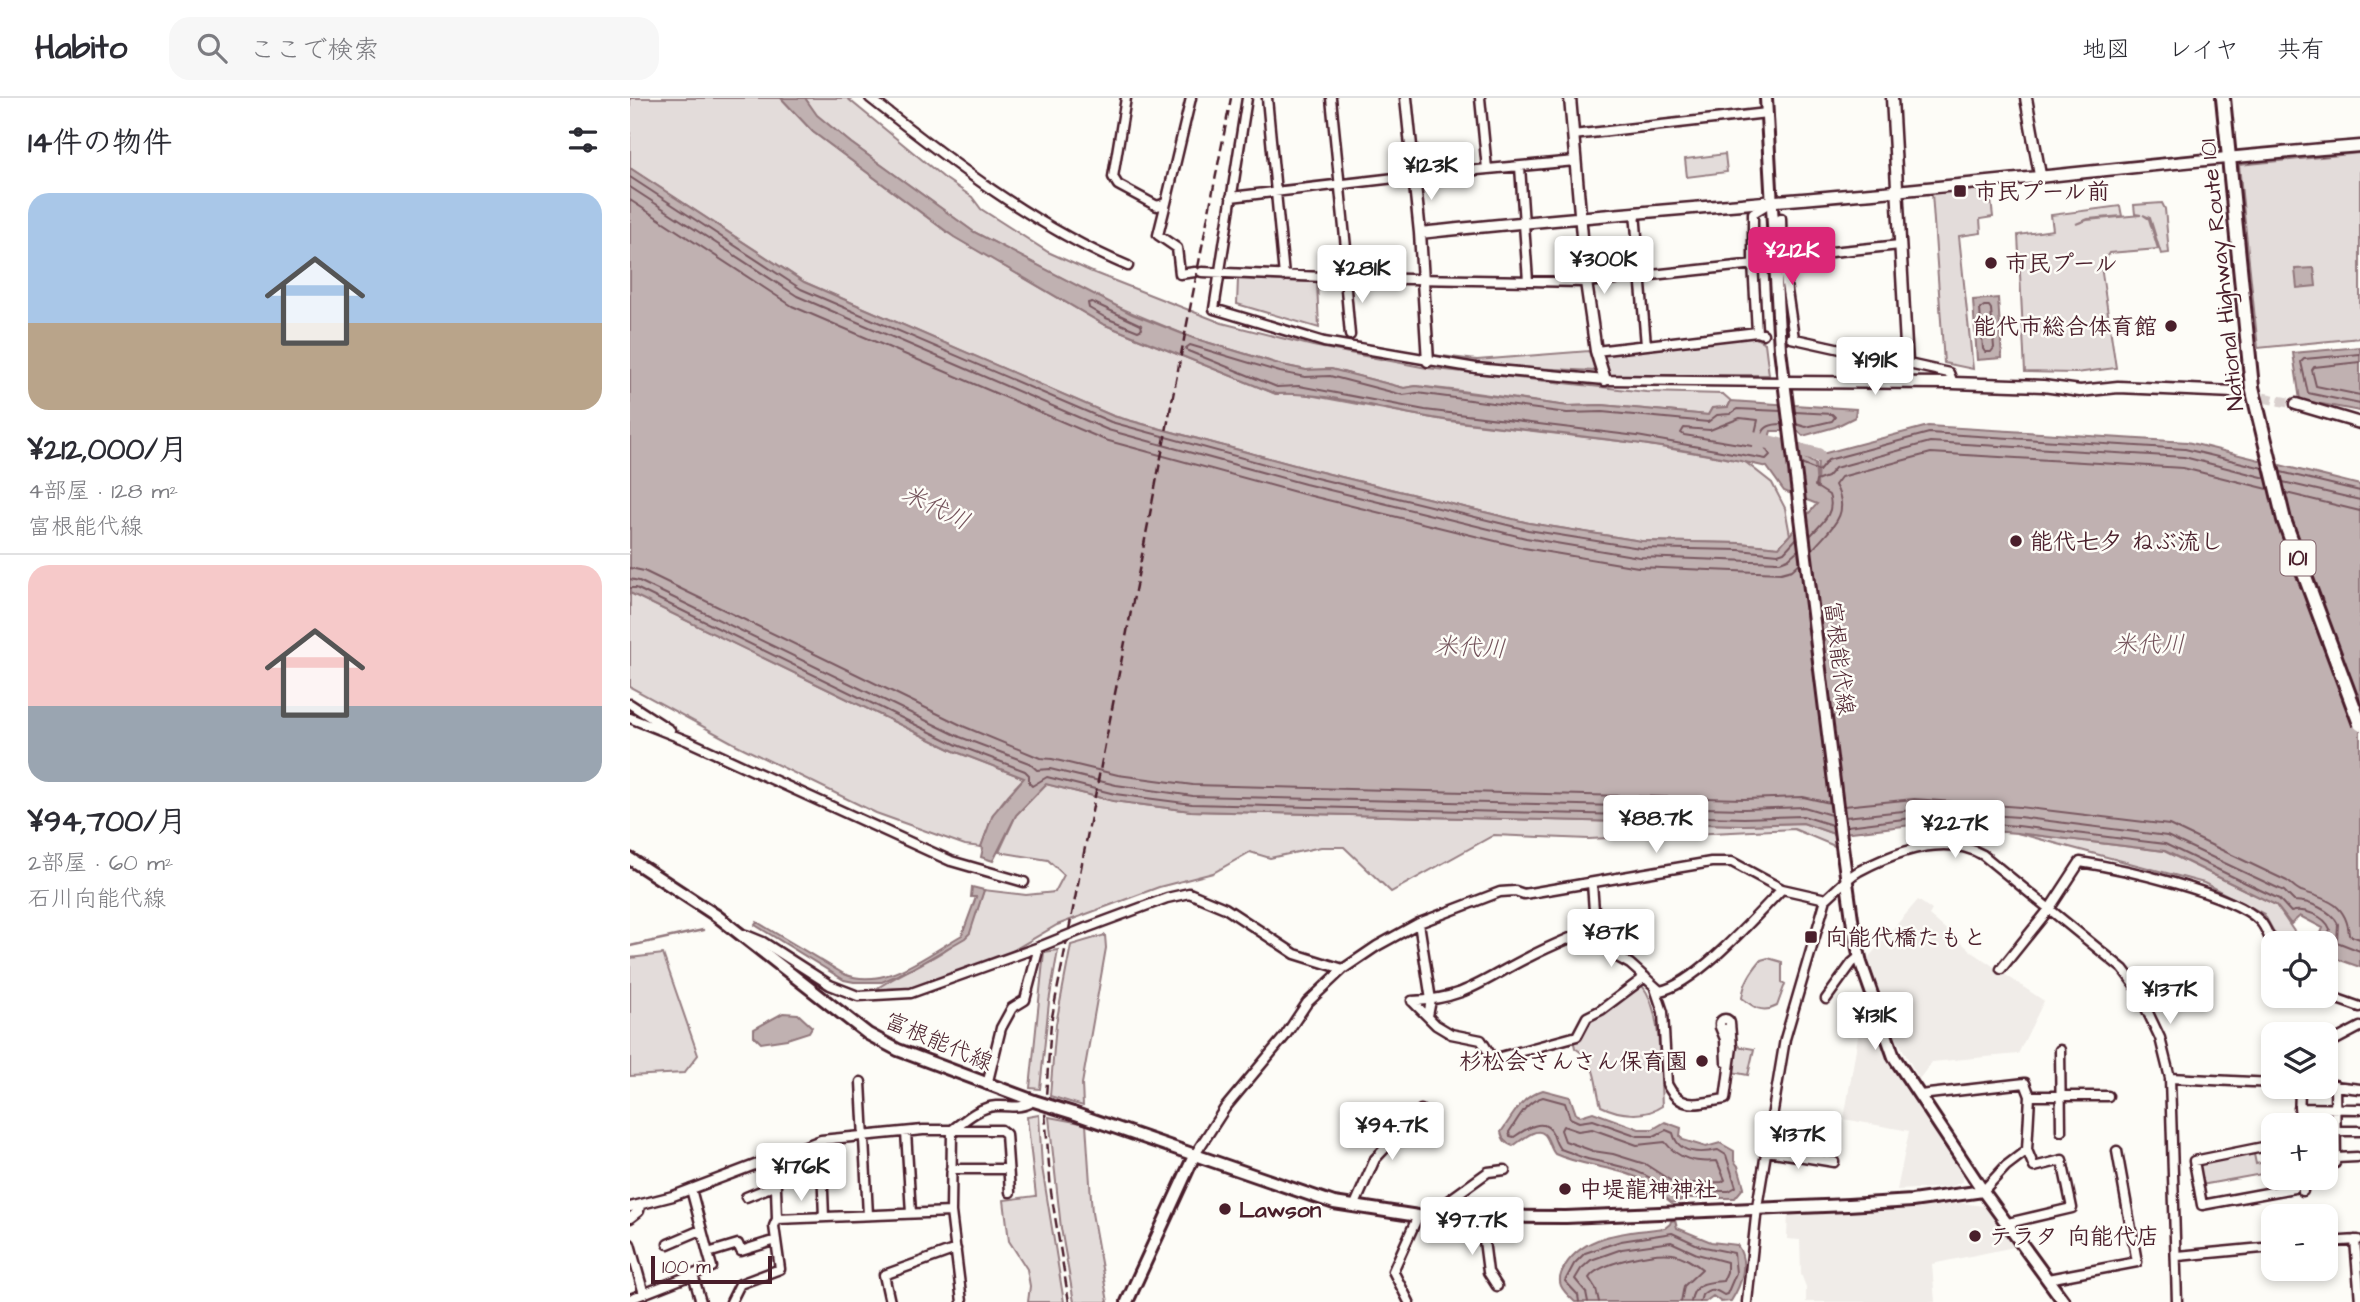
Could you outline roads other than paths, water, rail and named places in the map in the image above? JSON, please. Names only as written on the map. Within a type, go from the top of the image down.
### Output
[{"type":"highway","name":"National Highway Route 101","points":[[2222,98],[2252,387],[2284,520],[2360,724]]},
{"type":"main road","name":"富根能代線","points":[[1766,98],[1778,260],[1780,349],[1842,846],[1860,957],[1872,999],[1895,1058],[1983,1191],[2064,1302]]},
{"type":"main road","name":"富根能代線","points":[[630,859],[737,932],[868,1034],[898,1050],[987,1085],[1334,1203],[1418,1216],[1566,1217],[1903,1202],[1983,1191]]},
{"type":"main road","points":[[1127,1302],[1194,1156]]},
{"type":"street","points":[[870,98],[919,137],[1026,213],[1091,250],[1128,266]]},
{"type":"street","points":[[1126,98],[1113,177],[1118,185],[1157,206],[1166,203]]},
{"type":"street","points":[[1191,98],[1158,234],[1177,248],[1180,274],[1199,271],[1347,278],[1586,282],[1900,245]]},
{"type":"street","points":[[1247,98],[1214,309],[1324,342],[1428,361],[1605,380],[1785,388],[1953,383],[2043,386],[2080,391],[2118,387],[2234,393]]},
{"type":"street","points":[[1267,98],[1284,276]]},
{"type":"street","points":[[1331,98],[1350,335]]},
{"type":"street","points":[[1406,98],[1420,233],[1428,361]]},
{"type":"street","points":[[1480,98],[1487,169]]},
{"type":"street","points":[[1570,98],[1586,282],[1596,351],[1605,380]]},
{"type":"street","points":[[1892,98],[1907,363]]},
{"type":"street","points":[[2026,98],[2040,175]]},
{"type":"street","points":[[1573,135],[1767,113]]},
{"type":"street","points":[[1420,233],[1897,191],[2229,156],[2360,146]]},
{"type":"street","points":[[1231,197],[1575,161]]},
{"type":"street","points":[[1520,167],[1528,281]]},
{"type":"street","points":[[1596,351],[1760,333],[1753,263],[1753,213],[1772,201]]},
{"type":"street","points":[[1635,212],[1646,345]]},
{"type":"street","points":[[1781,218],[1778,260],[1792,338],[1949,373],[1953,383]]},
{"type":"street","points":[[2296,404],[2360,423]]},
{"type":"street","points":[[630,704],[688,741]]},
{"type":"street","points":[[630,718],[688,741],[967,867],[1024,882]]},
{"type":"street","points":[[1748,1302],[1757,1208],[1785,1039],[1825,899],[1858,872],[1909,850],[1958,845],[1983,855],[2106,953],[2135,985],[2160,1038],[2170,1078],[2174,1223],[2178,1256],[2177,1302]]},
{"type":"street","points":[[1194,1156],[1225,1108],[1285,1036],[1307,1003],[1343,969],[1419,923],[1480,898],[1500,892],[1515,891],[1524,894],[1680,866],[1732,862],[1782,889],[1825,899]]},
{"type":"street","points":[[2001,969],[2050,908],[2080,862],[2110,867],[2202,893],[2242,908],[2261,922],[2266,931]]},
{"type":"street","points":[[1592,883],[1596,939],[1660,991],[1669,989],[1693,975],[1751,922],[1782,889]]},
{"type":"street","points":[[737,932],[763,942],[830,985],[858,996],[911,993],[1167,898],[1189,893],[1225,908],[1295,954],[1343,969]]},
{"type":"street","points":[[1419,923],[1432,1000],[1428,1016]]},
{"type":"street","points":[[1594,928],[1526,958],[1471,989],[1432,1000],[1412,1001],[1451,1034],[1481,1040],[1493,1059],[1577,1036],[1587,1017],[1601,1010],[1645,977]]},
{"type":"street","points":[[987,1085],[1001,1028],[1012,1008],[1026,1000],[1038,947]]},
{"type":"street","points":[[1826,999],[1852,963],[1860,957]]},
{"type":"street","points":[[1656,988],[1663,1012],[1665,1075],[1671,1091],[1676,1097],[1691,1104],[1723,1099]]},
{"type":"street","points":[[2338,999],[2360,1007]]},
{"type":"street","points":[[1730,1023],[1732,1047],[1723,1099],[1727,1057],[1720,1027],[1726,1028],[1730,1023]]},
{"type":"street","points":[[2338,1039],[2360,1027]]},
{"type":"street","points":[[2060,1049],[2061,1131]]},
{"type":"street","points":[[2170,1078],[2261,1082]]},
{"type":"street","points":[[861,1082],[868,1215]]},
{"type":"street","points":[[1920,1095],[2025,1083],[2030,1096],[2027,1150],[2034,1167],[2062,1160],[2071,1208],[2008,1223]]},
{"type":"street","points":[[2338,1086],[2360,1089]]},
{"type":"street","points":[[2030,1096],[2108,1096]]},
{"type":"street","points":[[2299,1099],[2299,1113]]},
{"type":"street","points":[[2333,1099],[2335,1113]]},
{"type":"street","points":[[952,1130],[975,1113],[994,1106],[1021,1108],[1034,1101]]},
{"type":"street","points":[[2299,1108],[2360,1109]]},
{"type":"street","points":[[1354,1207],[1375,1159],[1421,1110]]},
{"type":"street","points":[[952,1130],[951,1212],[962,1302]]},
{"type":"street","points":[[630,1207],[691,1189],[821,1140],[952,1130],[1001,1130],[1006,1134],[1010,1192]]},
{"type":"street","points":[[2338,1131],[2360,1132]]},
{"type":"street","points":[[906,1132],[911,1213]]},
{"type":"street","points":[[821,1140],[824,1217]]},
{"type":"street","points":[[2261,1148],[2194,1161],[2202,1205],[2283,1190]]},
{"type":"street","points":[[1983,1191],[2006,1166],[2027,1150]]},
{"type":"street","points":[[1767,1151],[1834,1162]]},
{"type":"street","points":[[2048,1279],[2137,1262],[2117,1151]]},
{"type":"street","points":[[731,1302],[740,1284],[780,1269],[774,1226],[777,1219],[775,1157]]},
{"type":"street","points":[[2338,1158],[2357,1157]]},
{"type":"street","points":[[951,1169],[1008,1169]]},
{"type":"street","points":[[1440,1217],[1446,1203],[1488,1172],[1505,1170]]},
{"type":"street","points":[[746,1197],[776,1185]]},
{"type":"street","points":[[630,1299],[712,1267],[691,1189]]},
{"type":"street","points":[[630,1218],[639,1211],[640,1205]]},
{"type":"street","points":[[777,1219],[951,1212]]},
{"type":"street","points":[[1409,1302],[1394,1271],[1418,1216]]},
{"type":"street","points":[[1481,1217],[1488,1272],[1497,1286]]},
{"type":"street","points":[[668,1244],[701,1230]]},
{"type":"street","points":[[708,1253],[738,1244],[741,1251],[776,1240]]},
{"type":"street","points":[[2338,1241],[2358,1240],[2360,1301]]},
{"type":"street","points":[[630,1244],[644,1294]]},
{"type":"street","points":[[2178,1256],[2261,1248]]},
{"type":"street","points":[[890,1302],[884,1275],[956,1249]]},
{"type":"street","points":[[693,1275],[701,1302]]},
{"type":"water","name":"米代川","points":[[781,98],[805,98],[817,115],[851,143],[974,232],[1132,314],[1193,338],[1282,365],[1306,370],[1331,369],[1404,388],[1416,386],[1568,406],[1602,405],[1708,415],[1712,408],[1728,407],[1731,401],[1856,409],[1855,417],[1835,427],[1803,436],[1798,431],[1771,431],[1769,438],[1773,448],[1803,457],[1815,464],[1817,489],[1818,455],[1928,426],[2187,442],[2360,485],[2360,967],[2338,959],[2338,931],[2322,931],[2323,928],[2300,916],[2291,924],[2276,905],[2165,851],[2017,833],[1912,825],[1834,834],[1803,823],[1744,825],[1191,811],[1113,801],[1046,784],[1016,815],[993,861],[981,857],[981,847],[993,814],[1024,778],[954,751],[630,593],[630,168],[804,282],[1113,416],[1309,469],[1529,523],[1641,541],[1739,543],[1779,547],[1817,504],[1784,491],[1767,467],[1726,458],[1644,444],[1419,416],[1317,396],[1276,394],[1103,324],[954,237],[813,132]]},
{"type":"water","points":[[2314,268],[2316,286],[2297,288],[2295,269]]},
{"type":"water","name":"市民プール","points":[[1998,298],[2002,358],[1977,360],[1973,300]]},
{"type":"water","points":[[2360,347],[2360,411],[2300,400],[2293,353]]},
{"type":"water","points":[[972,887],[984,890],[970,933],[911,969],[882,982],[844,980],[755,925],[757,922],[844,974],[875,978],[906,968],[962,935],[976,897],[971,897]]},
{"type":"water","points":[[783,1013],[798,1014],[812,1027],[809,1032],[761,1043],[754,1036],[754,1029]]},
{"type":"water","points":[[1543,1090],[1570,1097],[1576,1114],[1580,1116],[1593,1112],[1639,1129],[1653,1129],[1665,1122],[1681,1128],[1680,1136],[1683,1140],[1706,1147],[1720,1143],[1734,1151],[1734,1161],[1744,1187],[1735,1198],[1688,1198],[1672,1203],[1636,1177],[1555,1154],[1541,1132],[1528,1135],[1513,1146],[1508,1144],[1501,1132],[1523,1102]]},
{"type":"water","points":[[1675,1220],[1677,1228],[1711,1242],[1737,1245],[1743,1259],[1743,1273],[1731,1301],[1721,1302],[1713,1296],[1705,1302],[1575,1302],[1563,1290],[1560,1282],[1562,1272],[1574,1255],[1584,1247],[1609,1236],[1665,1228]]},
{"type":"waterway","points":[[1753,438],[1818,455]]},
{"type":"waterway","points":[[630,946],[703,930]]},
{"type":"tunnel","points":[[2234,392],[2296,404]]},
{"type":"railway","points":[[1069,1302],[1051,1192],[1045,1112],[1051,1022],[1231,98]]},
{"type":"place","name":"市民プール前","points":[[1960,191]]},
{"type":"place","name":"市民プール","points":[[1991,263]]},
{"type":"place","name":"能代市総合体育館","points":[[2171,326]]},
{"type":"place","name":"能代七夕 ねぶ流し","points":[[2016,541]]},
{"type":"place","name":"向能代橋たもと","points":[[1811,937]]},
{"type":"place","name":"杉松会さんさん保育園","points":[[1702,1061]]},
{"type":"place","name":"中堤龍神神社","points":[[1565,1189]]},
{"type":"place","name":"Lawson","points":[[1225,1209]]},
{"type":"place","name":"テラタ 向能代店","points":[[1975,1236]]}]
